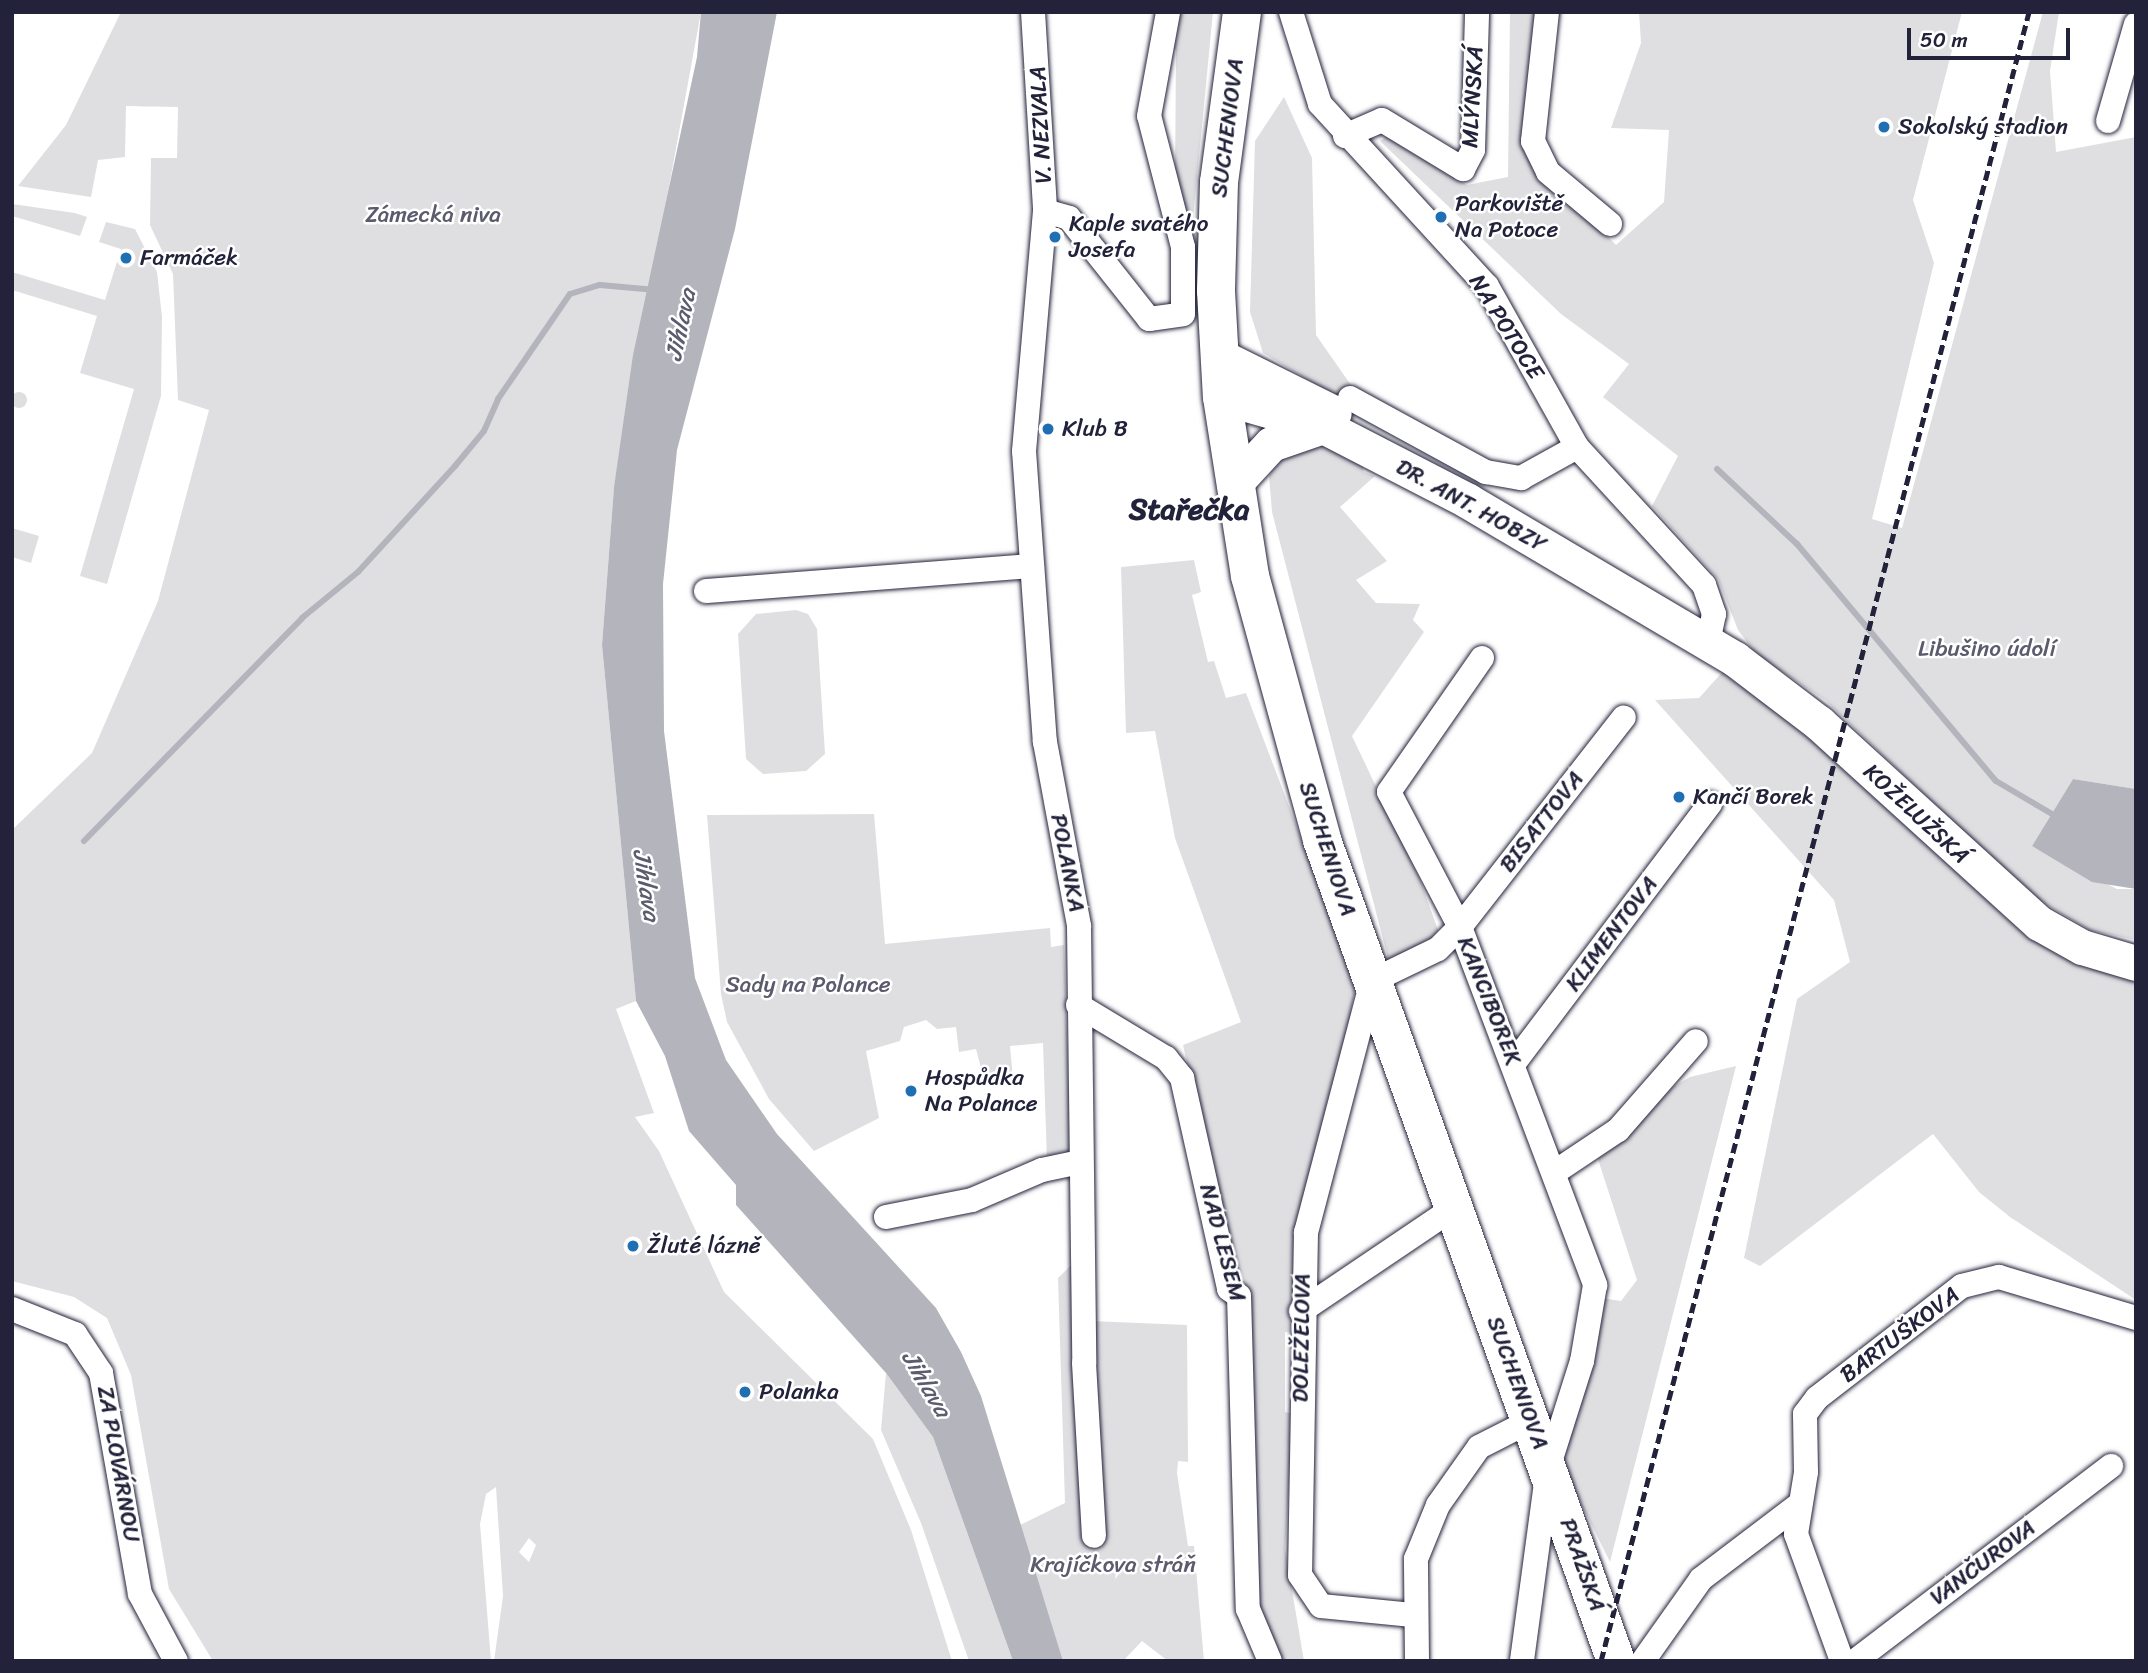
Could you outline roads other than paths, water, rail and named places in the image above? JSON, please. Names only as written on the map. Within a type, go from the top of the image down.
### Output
[{"type":"main road","name":"SUCHENIOVA","points":[[1242,12],[1219,182],[1219,356],[1234,484],[1278,692],[1372,981],[1452,1209],[1548,1468]]},
{"type":"main road","points":[[1219,356],[1434,466],[1468,500]]},
{"type":"main road","name":"DR. ANT. HOBZY","points":[[1222,397],[1323,426],[1468,500],[1708,643]]},
{"type":"main road","points":[[1234,484],[1271,444],[1323,426]]},
{"type":"main road","name":"KOŽELUŽSKÁ","points":[[1708,643],[1812,718],[2039,923],[2082,947],[2136,963]]},
{"type":"main road","name":"PRAŽSKÁ","points":[[1548,1468],[1616,1661]]},
{"type":"street","name":"V. NEZVALA","points":[[1033,12],[1045,211],[1069,218],[1149,319],[1183,314],[1183,247],[1149,116],[1168,12]]},
{"type":"street","name":"NA POTOCE","points":[[1291,12],[1320,104],[1345,136],[1486,286],[1577,447],[1704,585],[1714,614],[1708,643]]},
{"type":"street","name":"MLÝNSKÁ","points":[[1345,136],[1382,120],[1463,169],[1473,150],[1477,12]]},
{"type":"street","points":[[1547,12],[1533,141],[1548,172],[1610,224]]},
{"type":"street","points":[[2108,121],[2136,24]]},
{"type":"street","name":"POLANKA","points":[[1045,211],[1023,414],[1045,742],[1077,914],[1081,1162],[1094,1536]]},
{"type":"street","name":"DR. ANT. HOBZY","points":[[1350,398],[1486,472],[1521,478],[1577,447]]},
{"type":"street","points":[[706,591],[1032,566]]},
{"type":"street","points":[[1463,937],[1389,792],[1482,659]]},
{"type":"street","name":"BISATTOVA","points":[[1463,937],[1624,717]]},
{"type":"street","name":"KLIMENTOVA","points":[[1514,1063],[1710,804]]},
{"type":"street","name":"KANCIBOREK","points":[[1372,981],[1463,937],[1555,1172],[1595,1285],[1581,1361],[1548,1468]]},
{"type":"street","name":"DOLEŽELOVA","points":[[1372,981],[1306,1232],[1301,1311],[1300,1575],[1321,1606],[1413,1615]]},
{"type":"street","name":"NAD LESEM","points":[[1078,1005],[1166,1058],[1182,1078],[1229,1289],[1239,1296],[1248,1609],[1270,1661]]},
{"type":"street","points":[[1555,1172],[1618,1130],[1696,1041]]},
{"type":"street","points":[[886,1217],[972,1200],[1081,1162]]},
{"type":"street","points":[[1301,1311],[1452,1209]]},
{"type":"street","name":"BARTUŠKOVA","points":[[1797,1506],[1806,1472],[1805,1414],[1962,1286],[1999,1277],[2136,1318]]},
{"type":"street","name":"ZA PLOVÁRNOU","points":[[12,1309],[75,1334],[101,1373],[140,1594],[176,1661]]},
{"type":"street","points":[[1417,1661],[1413,1615],[1416,1559],[1438,1505],[1479,1447],[1530,1421]]},
{"type":"street","name":"VANČUROVA","points":[[1855,1661],[2111,1466]]},
{"type":"street","name":"SUCHENIOVA","points":[[1522,1661],[1548,1468]]},
{"type":"street","points":[[1643,1661],[1701,1579],[1797,1506]]},
{"type":"street","points":[[1797,1506],[1796,1534],[1842,1661]]},
{"type":"water","name":"Jihlava","points":[[701,12],[777,12],[735,229],[677,450],[663,584],[664,731],[695,978],[726,1060],[777,1134],[936,1308],[961,1352],[981,1396],[1063,1661],[1013,1661],[933,1437],[886,1373],[736,1205],[736,1185],[689,1131],[665,1056],[636,1001],[602,645],[614,487],[633,355],[697,57]]},
{"type":"water","points":[[2073,779],[2136,789],[2136,889],[2092,882],[2032,846]]},
{"type":"waterway","points":[[84,841],[302,618],[358,572],[455,466],[484,431],[498,399],[570,294],[600,285],[656,290]]},
{"type":"waterway","points":[[1717,469],[1797,544],[1996,781],[2057,817]]},
{"type":"railway","points":[[1601,1661],[2029,12]]},
{"type":"place","name":"Sokolský stadion","points":[[1884,127]]},
{"type":"place","name":"Parkoviště Na Potoce","points":[[1441,217]]},
{"type":"place","name":"Kaple svatého Josefa","points":[[1055,237]]},
{"type":"place","name":"Farmáček","points":[[126,258]]},
{"type":"place","name":"Klub B","points":[[1048,429]]},
{"type":"place","name":"Kančí Borek","points":[[1679,797]]},
{"type":"place","name":"Hospůdka Na Polance","points":[[911,1091]]},
{"type":"place","name":"Žluté lázně","points":[[633,1246]]},
{"type":"place","name":"Polanka","points":[[745,1392]]},
{"type":"district","name":"Stařečka","points":[[1189,509]]},
{"type":"park label","name":"Zámecká niva","points":[[433,215]]},
{"type":"park label","name":"Libušino údolí","points":[[1987,649]]},
{"type":"park label","name":"Sady na Polance","points":[[808,985]]},
{"type":"park label","name":"Krajíčkova stráň","points":[[1113,1565]]}]
